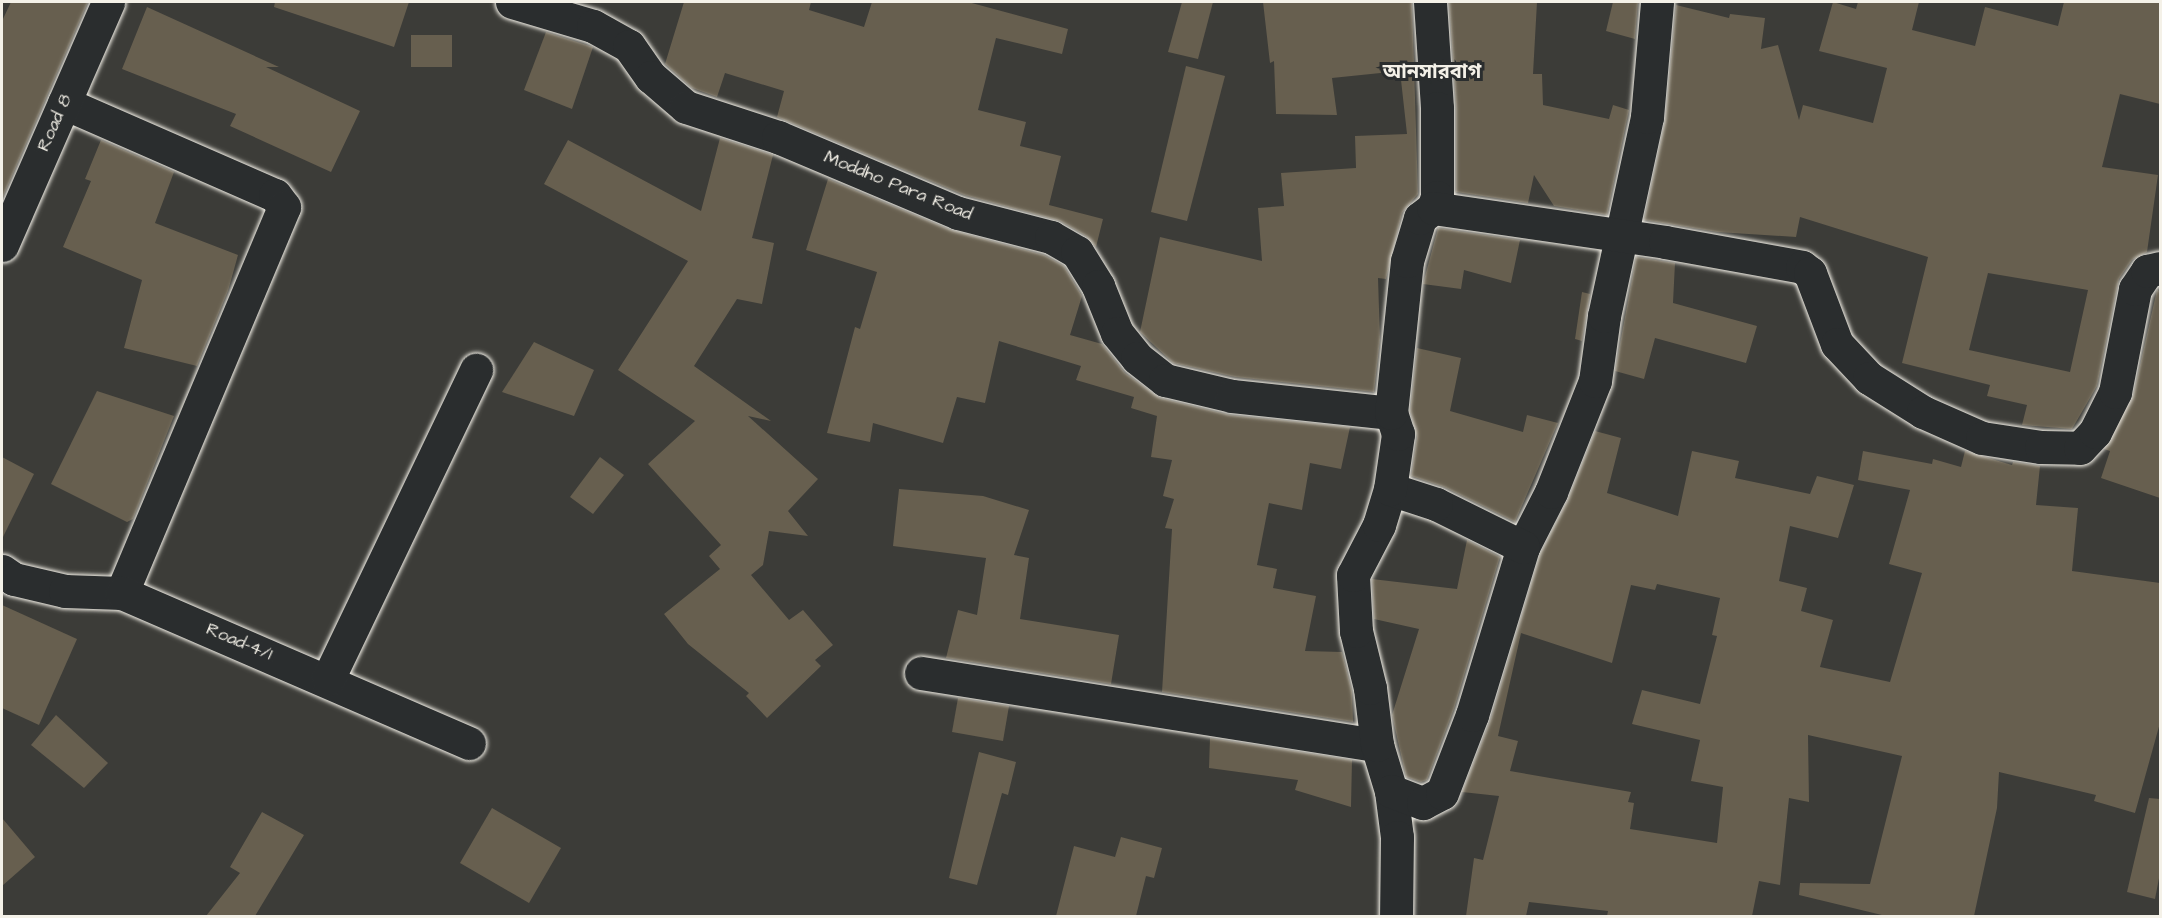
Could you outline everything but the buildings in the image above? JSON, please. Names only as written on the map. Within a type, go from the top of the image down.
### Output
[{"type":"street","name":"Road 8","points":[[2,245],[108,2]]},
{"type":"street","name":"Moddho Para Road","points":[[512,2],[593,26],[629,46],[651,77],[686,107],[778,137],[958,213],[1051,237],[1077,252],[1098,286],[1118,333],[1137,358],[1165,380],[1233,396],[1391,413]]},
{"type":"street","points":[[1396,916],[1400,878],[1391,792],[1377,745],[1370,688],[1356,631],[1353,575],[1379,525],[1390,489],[1398,434],[1391,413],[1407,261],[1420,218],[1433,208],[1437,197],[1437,108],[1430,2]]},
{"type":"street","points":[[1391,792],[1423,803],[1442,793],[1472,715],[1523,547],[1551,492],[1595,381],[1621,236],[1647,117],[1657,2]]},
{"type":"street","points":[[64,103],[275,195],[284,207],[122,593]]},
{"type":"street","points":[[1433,208],[1621,236],[1802,267],[1810,273],[1837,344],[1869,378],[1923,412],[1982,438],[2041,447],[2080,448],[2095,432],[2115,392],[2135,290],[2147,271],[2160,268]]},
{"type":"street","points":[[328,679],[476,370]]},
{"type":"street","points":[[1390,489],[1436,504],[1523,547]]},
{"type":"street","name":"Road-4/1","points":[[2,571],[14,579],[66,591],[122,593],[328,679],[469,743]]},
{"type":"street","points":[[921,673],[1377,745]]},
{"type":"district","name":"আনসারবাগ","points":[[1432,72]]}]
